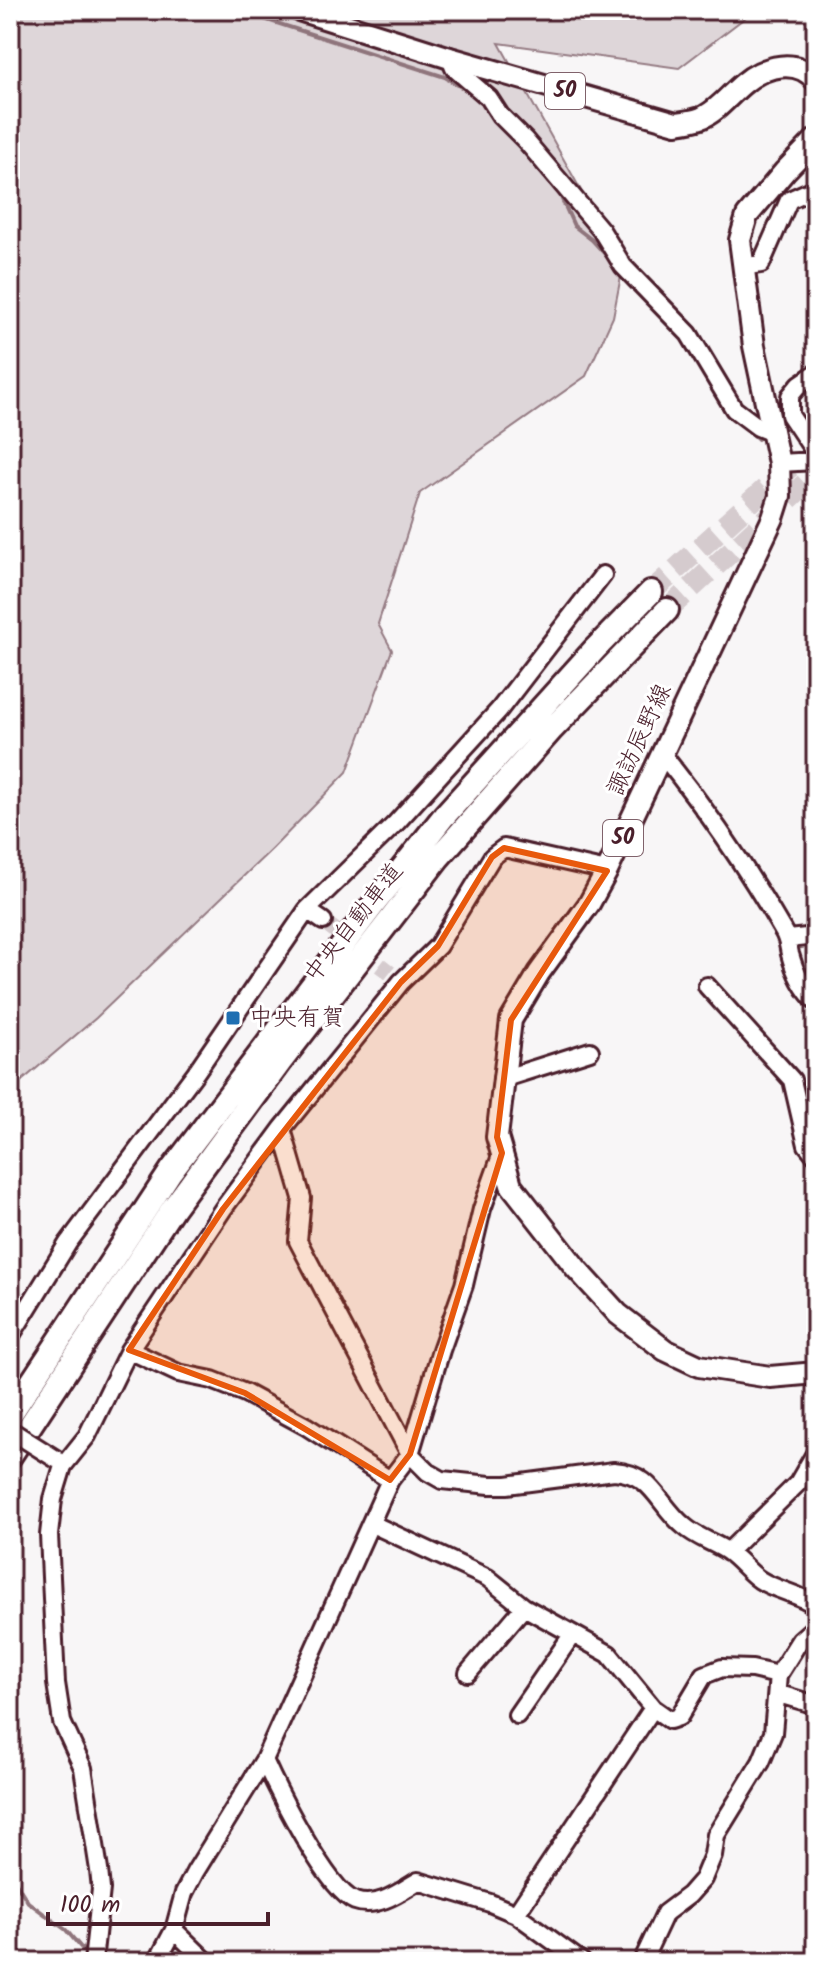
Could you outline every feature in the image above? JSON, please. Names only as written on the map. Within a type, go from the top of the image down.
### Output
[{"type":"highway","name":"中央自動車道","points":[[10,1415],[171,1171],[374,904],[444,816],[595,649],[651,592]]},
{"type":"highway","name":"中央自動車道","points":[[10,1456],[173,1208],[428,870],[552,729],[667,610]]},
{"type":"main road","name":"50","points":[[299,10],[450,58],[676,123],[702,118],[746,81],[772,68],[793,65],[812,75],[816,81]]},
{"type":"main road","name":"諏訪辰野線","points":[[816,139],[747,216],[740,240],[754,346],[779,463],[780,496],[773,518],[607,871],[589,904],[539,973],[511,1020],[497,1137],[511,1185],[576,1268],[618,1314],[665,1350],[699,1366],[770,1377],[816,1373]]},
{"type":"street","points":[[450,58],[454,68],[489,98],[500,115],[601,230],[623,266],[689,334],[734,409],[758,427],[773,433]]},
{"type":"street","points":[[742,267],[761,264],[789,200],[816,188]]},
{"type":"street","points":[[816,373],[790,396],[790,415],[816,454]]},
{"type":"street","points":[[779,463],[816,461]]},
{"type":"street","points":[[10,1337],[68,1243],[196,1072],[307,910],[396,823],[499,710],[603,575]]},
{"type":"street","points":[[662,754],[708,812],[757,885],[788,939],[803,989],[816,1002]]},
{"type":"street","points":[[93,1962],[101,1889],[99,1870],[83,1768],[62,1722],[56,1683],[49,1535],[59,1462],[87,1436],[129,1350],[223,1209],[395,978],[438,946],[492,857],[504,848],[607,871]]},
{"type":"street","points":[[307,910],[323,921]]},
{"type":"street","points":[[788,939],[816,936]]},
{"type":"street","points":[[707,986],[792,1080],[807,1145],[816,1156]]},
{"type":"street","points":[[502,1079],[590,1051]]},
{"type":"street","points":[[282,1129],[302,1198],[298,1241],[410,1454],[428,1472],[442,1480],[490,1485],[614,1471],[630,1472],[655,1491],[672,1516],[687,1529],[728,1552],[761,1581],[801,1596],[816,1606]]},
{"type":"street","points":[[157,1962],[174,1930],[184,1893],[264,1760],[390,1480],[410,1454],[464,1285],[482,1209],[502,1153]]},
{"type":"street","points":[[129,1350],[178,1373],[212,1380],[245,1393],[306,1426],[390,1480]]},
{"type":"street","points":[[10,1430],[59,1462]]},
{"type":"street","points":[[728,1552],[798,1483],[816,1452]]},
{"type":"street","points":[[372,1524],[488,1578],[524,1607],[609,1654],[653,1708],[670,1720],[679,1717],[704,1675],[722,1668],[752,1669],[778,1675]]},
{"type":"street","points":[[468,1673],[524,1607]]},
{"type":"street","points":[[642,1962],[665,1913],[689,1895],[703,1879],[713,1855],[716,1835],[761,1762],[773,1733],[779,1694],[778,1675],[800,1640],[816,1626]]},
{"type":"street","points":[[517,1715],[572,1635]]},
{"type":"street","points":[[779,1694],[816,1705]]},
{"type":"street","points":[[516,1914],[653,1708]]},
{"type":"street","points":[[264,1760],[295,1822],[342,1893],[357,1902],[390,1899],[418,1881],[516,1914],[582,1962]]},
{"type":"street","points":[[174,1930],[207,1962]]},
{"type":"highlighted area","points":[[504,848],[607,871],[511,1020],[497,1137],[502,1153],[410,1454],[390,1480],[245,1393],[129,1350],[223,1209],[401,982],[438,946],[492,857]]},
{"type":"shaded area","points":[[10,10],[755,10],[679,68],[499,43],[623,266],[613,317],[586,376],[420,493],[378,624],[392,650],[347,772],[273,848],[96,1018],[18,1084],[10,1086]]},
{"type":"waterway","points":[[236,10],[445,77],[471,93]]},
{"type":"waterway","points":[[509,134],[560,195],[574,226],[613,263]]},
{"type":"waterway","points":[[743,425],[758,439]]},
{"type":"waterway","points":[[10,1873],[28,1902],[66,1930],[89,1957]]},
{"type":"tunnel","points":[[651,592],[793,464]]},
{"type":"tunnel","points":[[667,610],[816,474]]},
{"type":"tunnel","points":[[323,921],[390,973]]},
{"type":"place","name":"中央有賀","points":[[233,1018]]}]
